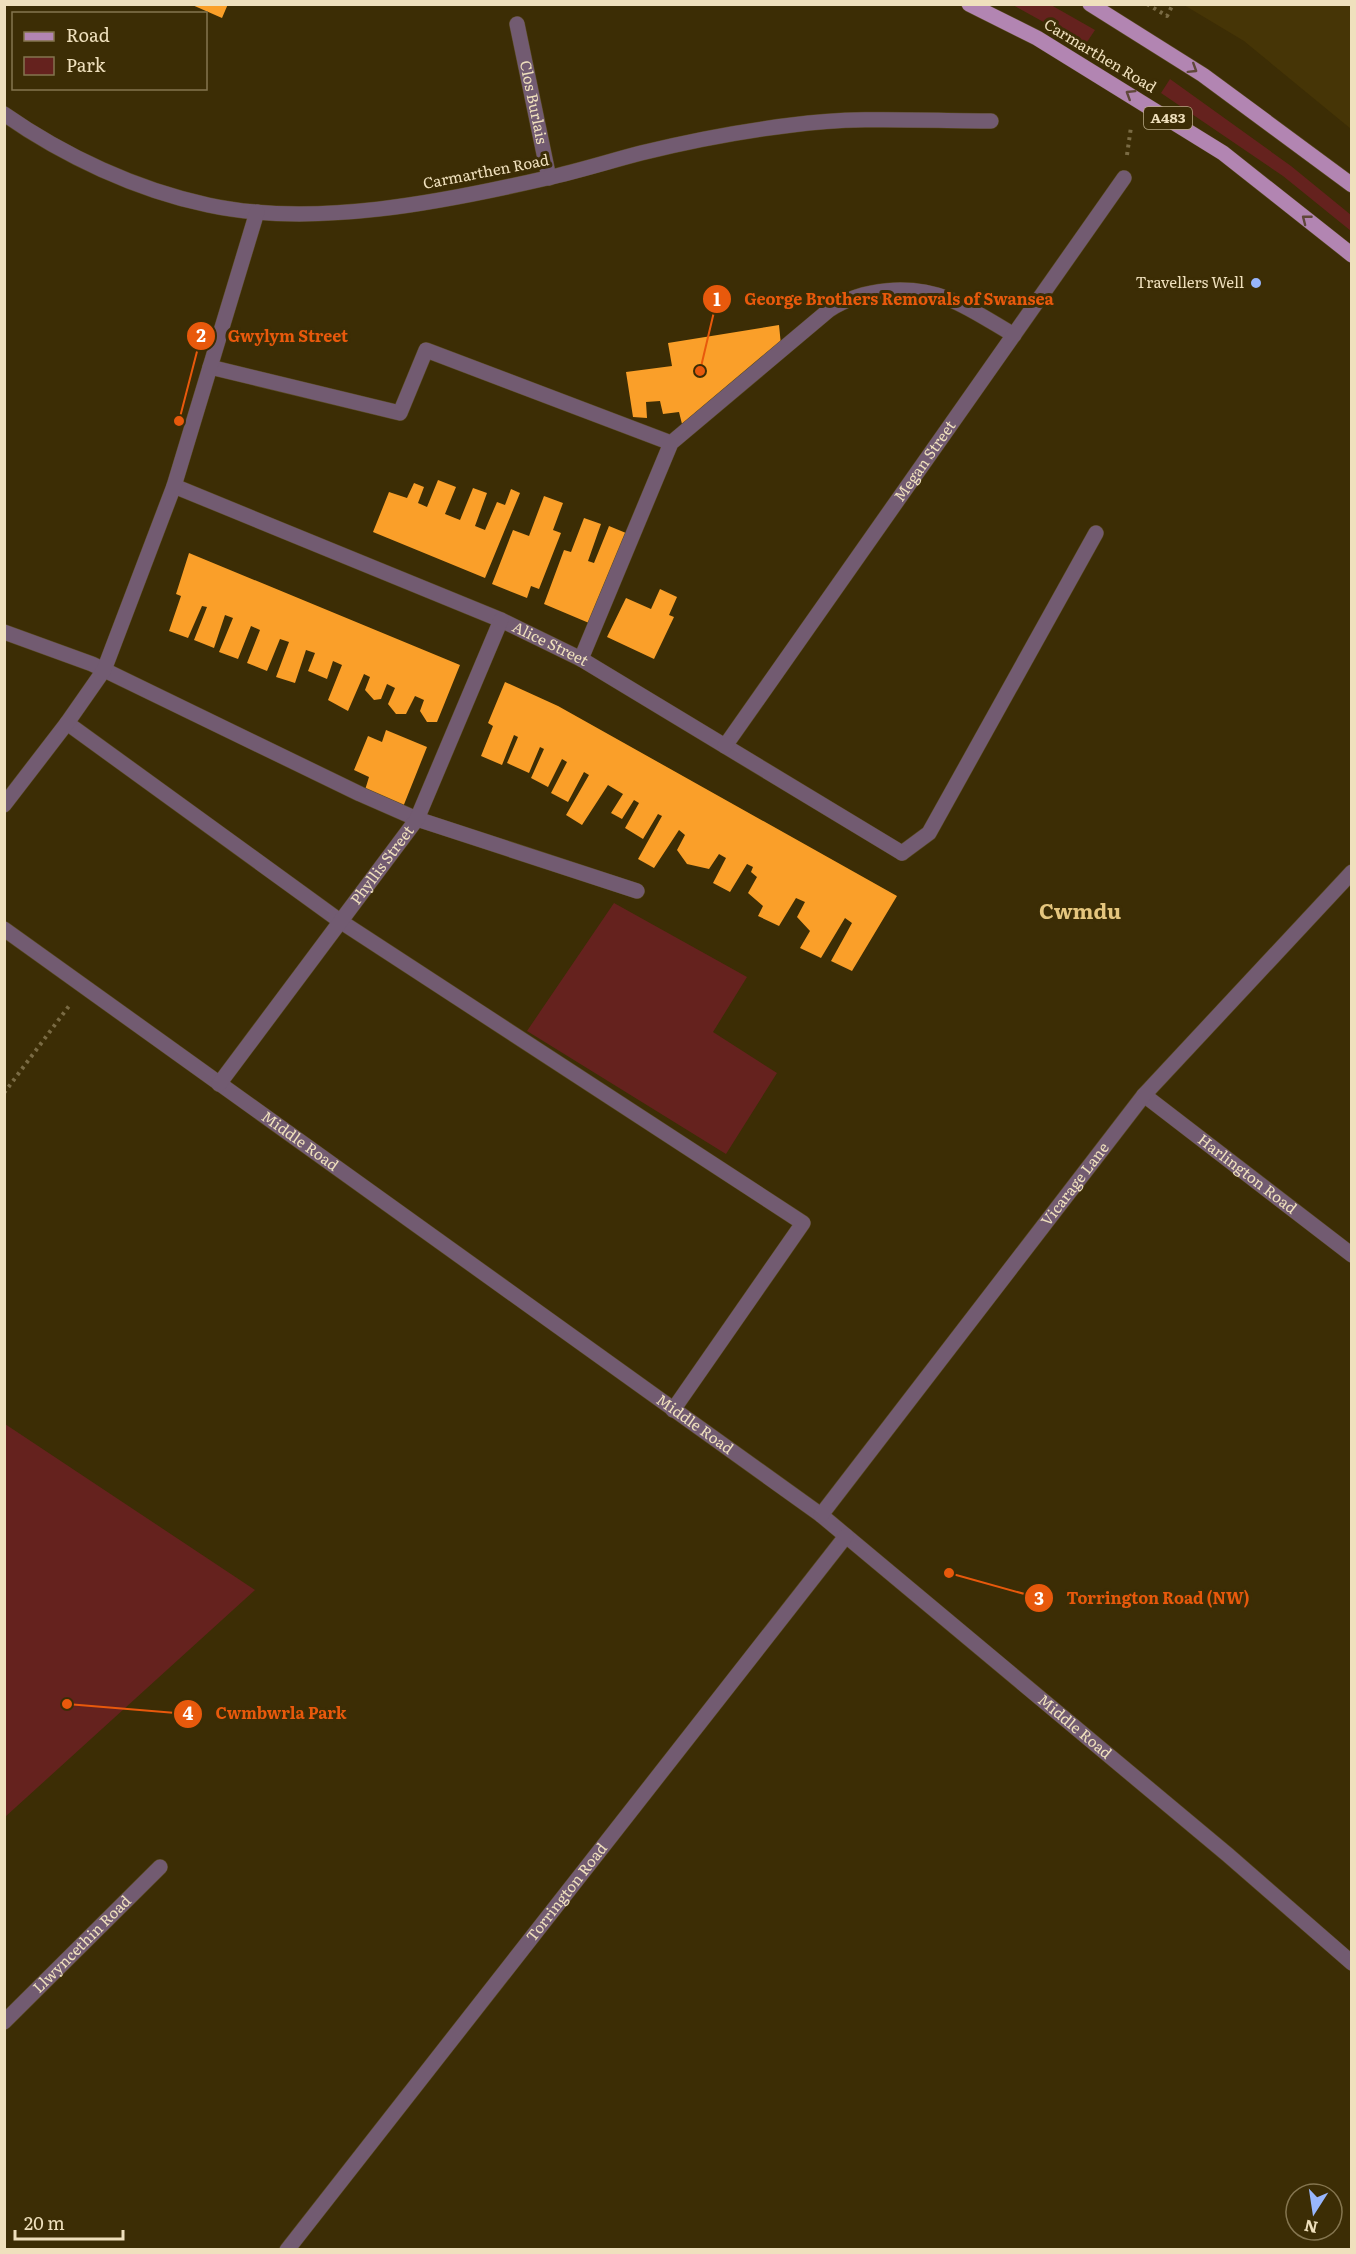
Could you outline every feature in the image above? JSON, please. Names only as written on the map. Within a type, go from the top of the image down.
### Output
[{"type":"main road","name":"Carmarthen Road","points":[[969,4],[1037,38],[1223,153],[1352,255]]},
{"type":"main road","points":[[1090,4],[1203,75],[1352,185]]},
{"type":"street","name":"Clos Burlais","points":[[518,24],[549,178]]},
{"type":"street","name":"Carmarthen Road","points":[[4,114],[92,165],[147,187],[208,205],[257,212],[340,212],[431,202],[549,178],[644,153],[792,125],[846,121],[991,121]]},
{"type":"street","name":"Megan Street","points":[[725,746],[1124,178]]},
{"type":"street","points":[[4,805],[67,723],[104,670],[174,486],[257,212]]},
{"type":"street","points":[[581,659],[671,443],[829,310],[847,298],[870,292],[926,292],[950,299],[1014,335]]},
{"type":"street","points":[[210,367],[400,413],[426,350],[671,443]]},
{"type":"street","name":"Alice Street","points":[[174,486],[501,620],[581,659],[902,853],[929,833],[1096,533]]},
{"type":"street","name":"Phyllis Street","points":[[219,1084],[417,819],[501,620]]},
{"type":"street","points":[[4,632],[104,670],[360,794],[417,819],[637,891]]},
{"type":"street","points":[[67,723],[340,921],[803,1223],[673,1410]]},
{"type":"street","name":"Vicarage Lane","points":[[821,1515],[1144,1095],[1352,872]]},
{"type":"street","name":"Middle Road","points":[[4,929],[821,1515],[1228,1855],[1352,1963]]},
{"type":"street","name":"Harlington Road","points":[[1144,1095],[1352,1255]]},
{"type":"street","name":"Torrington Road","points":[[292,2248],[846,1536]]},
{"type":"street","name":"Llwyncethin Road","points":[[4,2022],[160,1867]]},
{"type":"path","points":[[1147,4],[1167,16],[1173,4]]},
{"type":"path","points":[[4,1093],[85,987]]},
{"type":"shaded area","points":[[1184,5],[1351,5],[1351,129],[1244,41]]},
{"type":"green space","points":[[1013,5],[1051,5],[1095,30],[1085,45]]},
{"type":"green space","points":[[1170,79],[1291,166],[1351,215],[1351,231],[1283,176],[1161,93]]},
{"type":"green space","points":[[614,903],[747,977],[713,1032],[777,1073],[726,1154],[527,1031]]},
{"type":"green space","points":[[5,1424],[255,1590],[5,1817]]},
{"type":"building","points":[[190,4],[228,4],[222,18]]},
{"type":"building","points":[[779,325],[781,345],[682,424],[679,412],[663,414],[660,401],[646,402],[647,418],[633,417],[626,372],[672,366],[668,343]]},
{"type":"building","points":[[438,480],[456,487],[445,514],[460,520],[473,488],[487,493],[475,526],[485,530],[497,502],[505,505],[511,489],[520,493],[485,578],[373,532],[389,492],[407,498],[414,483],[424,487],[418,503],[427,507]]},
{"type":"building","points":[[544,496],[563,503],[553,530],[561,533],[539,589],[531,586],[527,598],[492,584],[513,530],[529,536]]},
{"type":"building","points":[[584,518],[601,524],[588,561],[594,563],[609,526],[626,533],[589,623],[544,604],[564,550],[571,552]]},
{"type":"building","points":[[189,553],[460,665],[437,722],[427,722],[420,711],[424,700],[415,696],[406,714],[396,714],[388,704],[395,688],[387,684],[381,699],[374,700],[365,690],[370,677],[364,674],[348,711],[328,700],[342,665],[333,661],[327,679],[308,671],[315,653],[306,650],[295,683],[276,677],[289,642],[280,639],[267,671],[247,663],[260,630],[251,626],[238,659],[219,652],[233,618],[225,615],[214,648],[194,640],[207,607],[202,606],[188,638],[169,631],[181,596],[176,594]]},
{"type":"building","points":[[660,589],[677,597],[669,615],[674,617],[654,659],[607,637],[626,598],[651,609]]},
{"type":"building","points":[[505,682],[558,706],[897,896],[852,971],[831,961],[852,923],[845,918],[821,958],[800,948],[810,931],[797,917],[805,902],[796,898],[779,926],[758,916],[763,906],[748,893],[757,877],[751,872],[753,867],[747,864],[730,892],[713,883],[726,858],[719,854],[709,869],[687,864],[677,850],[685,835],[679,830],[654,868],[638,859],[662,816],[658,814],[643,839],[625,828],[639,803],[634,800],[622,819],[611,813],[623,794],[608,785],[582,825],[566,815],[589,775],[584,772],[568,802],[551,793],[567,762],[562,759],[548,787],[531,778],[544,749],[540,747],[529,773],[507,763],[518,737],[514,735],[502,765],[481,756],[493,726],[488,723]]},
{"type":"building","points":[[386,730],[427,747],[403,807],[365,790],[369,777],[354,770],[368,736],[382,742]]},
{"type":"place","name":"Travellers Well","points":[[1256,283]]},
{"type":"place","name":"George Brothers Removals of Swansea","points":[[700,371]]},
{"type":"place","name":"Gwylym Street","points":[[179,421]]},
{"type":"place","name":"Torrington Road (NW)","points":[[949,1573]]},
{"type":"place","name":"Cwmbwrla Park","points":[[67,1704]]},
{"type":"district","name":"Cwmdu","points":[[1080,912]]}]
